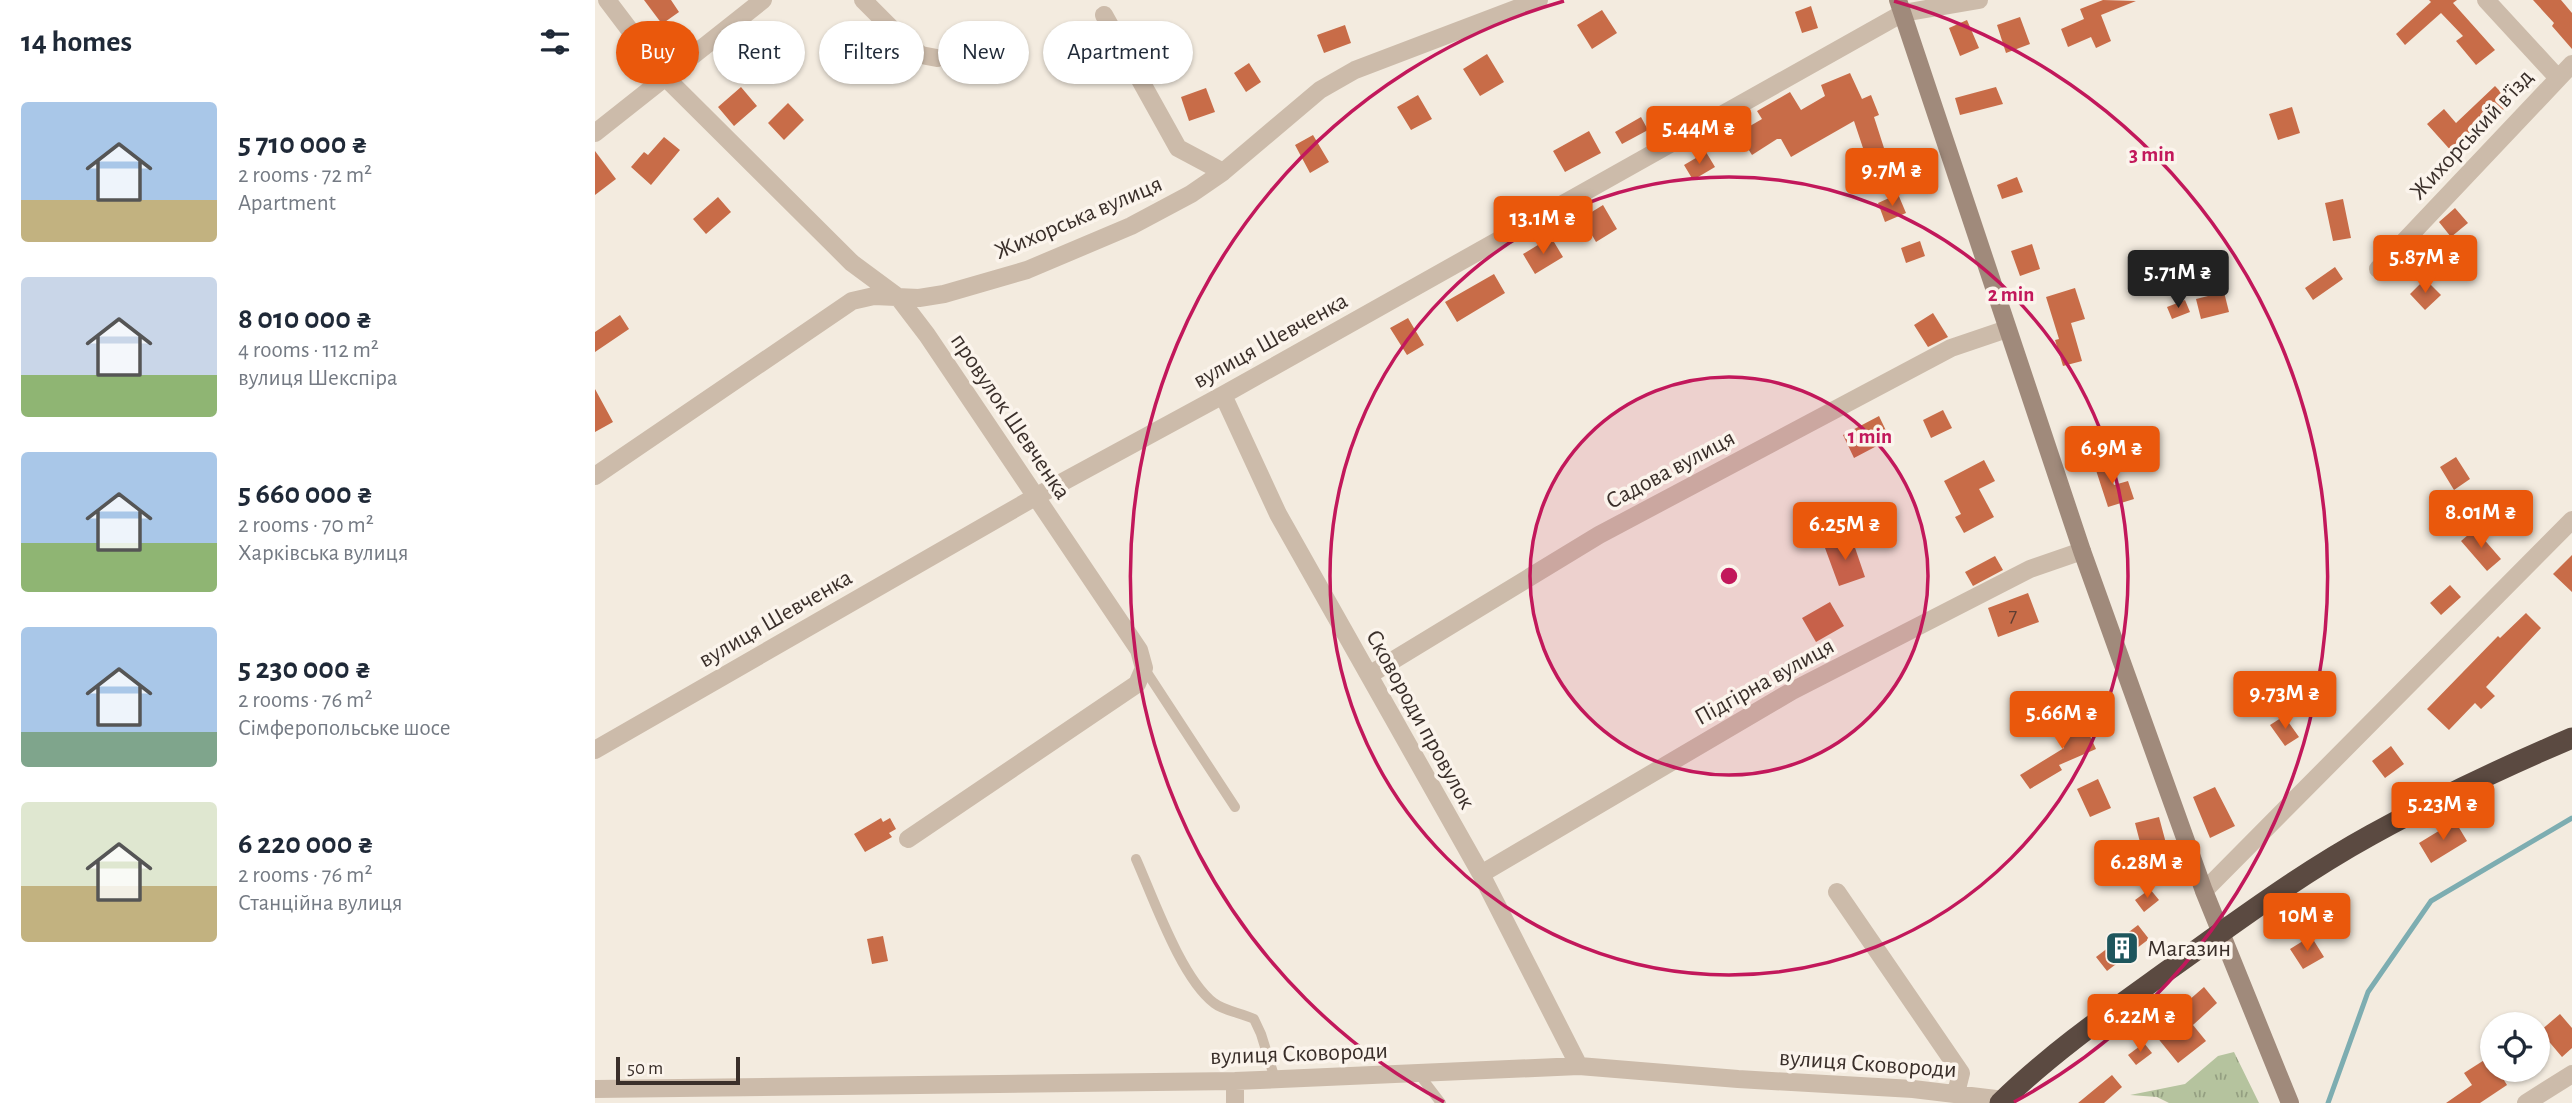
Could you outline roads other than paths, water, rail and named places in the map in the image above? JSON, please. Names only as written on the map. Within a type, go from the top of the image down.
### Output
[{"type":"highway","points":[[2002,1101],[2107,1013],[2220,933],[2371,835],[2496,771],[2572,738]]},
{"type":"main road","points":[[1900,7],[2082,551],[2204,891],[2290,1103]]},
{"type":"street","name":"провулок Шевченка","points":[[607,0],[623,21]]},
{"type":"street","points":[[699,51],[763,0]]},
{"type":"street","points":[[863,0],[921,55],[937,58]]},
{"type":"street","name":"Жихорська вулиця","points":[[595,476],[852,301],[874,296],[919,298],[944,294],[1027,270],[1131,226],[1191,194],[1223,172],[1320,90],[1355,70],[1539,0]]},
{"type":"street","name":"вулиця Шевченка","points":[[595,750],[1035,497],[1223,395],[1900,7],[1979,0]]},
{"type":"street","points":[[2486,0],[2557,77]]},
{"type":"street","points":[[1104,15],[1178,148],[1223,172]]},
{"type":"street","name":"Жихорський в’їзд","points":[[2378,269],[2572,64]]},
{"type":"street","points":[[595,133],[658,84]]},
{"type":"street","name":"провулок Шевченка","points":[[672,84],[852,263],[898,297],[927,335],[1139,650],[1144,668]]},
{"type":"street","name":"Садова вулиця","points":[[1369,675],[1599,535],[1951,348],[2007,329]]},
{"type":"street","name":"Сковороди провулок","points":[[1223,395],[1278,514],[1481,874],[1579,1066]]},
{"type":"street","points":[[2204,891],[2572,520]]},
{"type":"street","name":"Підгірна вулиця","points":[[1481,874],[1792,691],[2030,569],[2082,551]]},
{"type":"street","points":[[908,839],[1137,684],[1144,668]]},
{"type":"street","points":[[1837,892],[1961,1073],[1956,1093]]},
{"type":"street","name":"вулиця Сковороди","points":[[595,1089],[1235,1081],[1579,1066],[1956,1093],[2002,1101]]},
{"type":"street","points":[[2526,1103],[2572,1074]]},
{"type":"street","points":[[1235,1081],[1235,1103]]},
{"type":"lane","points":[[1144,668],[1235,807]]},
{"type":"lane","points":[[1136,859],[1197,986],[1215,1004],[1254,1019],[1275,1079]]},
{"type":"lane","points":[[1417,1072],[1441,1103]]},
{"type":"waterway","points":[[2328,1103],[2368,992],[2431,901],[2572,818]]},
{"type":"place","name":"Магазин","points":[[2122,948]]}]
